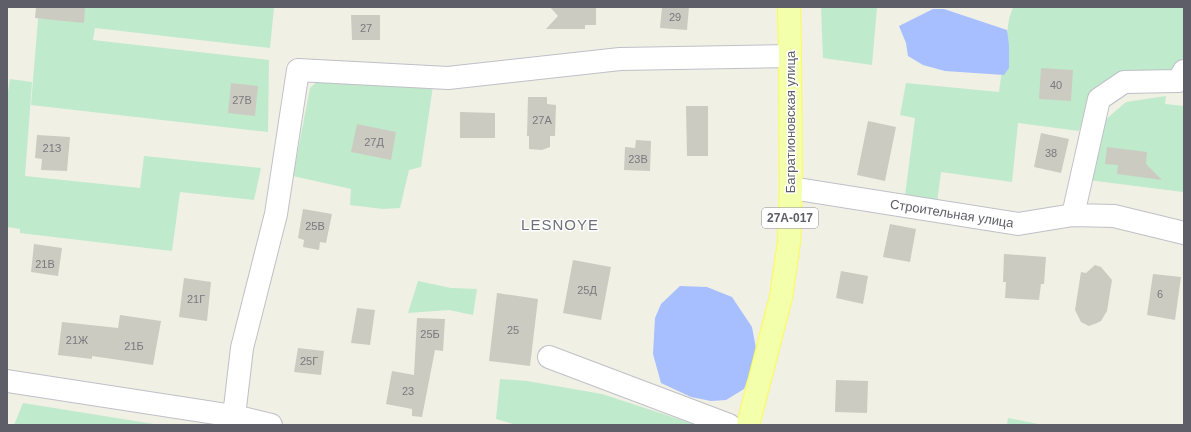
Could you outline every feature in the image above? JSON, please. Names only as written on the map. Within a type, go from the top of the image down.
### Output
[{"type":"main road","name":"Багратионовская улица","points":[[748,425],[781,297],[789,242],[791,188],[789,7]]},
{"type":"street","points":[[234,416],[242,348],[276,214],[298,70],[448,78],[620,59],[790,56]]},
{"type":"street","points":[[1073,215],[1099,99],[1124,82],[1178,81],[1184,71]]},
{"type":"street","name":"Строительная улица","points":[[791,188],[1018,224],[1073,215],[1114,216],[1184,232]]},
{"type":"street","points":[[549,357],[729,425]]},
{"type":"street","points":[[7,381],[234,416],[271,425]]},
{"type":"green space","points":[[39,7],[274,7],[270,48],[95,28],[93,40],[269,60],[268,132],[31,105]]},
{"type":"green space","points":[[821,7],[877,7],[872,65],[823,58]]},
{"type":"green space","points":[[1013,7],[1184,7],[1184,60],[1171,71],[1099,84],[1079,131],[1018,123],[1012,182],[941,172],[936,210],[904,203],[915,118],[900,115],[906,83],[999,92],[1009,19]]},
{"type":"green space","points":[[322,77],[433,86],[421,167],[409,170],[400,208],[383,209],[350,205],[351,189],[293,176],[310,88]]},
{"type":"green space","points":[[10,79],[32,82],[25,176],[140,188],[144,156],[261,168],[254,200],[180,192],[172,251],[20,233],[20,229],[7,227],[7,98]]},
{"type":"green space","points":[[1166,96],[1165,104],[1184,106],[1183,192],[1088,180],[1105,120],[1126,102]]},
{"type":"green space","points":[[418,281],[451,288],[477,289],[473,315],[449,310],[408,313]]},
{"type":"green space","points":[[500,379],[527,381],[602,394],[697,425],[517,425],[496,419]]},
{"type":"green space","points":[[23,403],[160,425],[14,425]]},
{"type":"green space","points":[[1008,418],[1038,424],[1040,425],[1007,425]]},
{"type":"water","points":[[933,9],[944,9],[1007,30],[1009,45],[1009,68],[1004,75],[945,71],[923,65],[908,56],[906,43],[899,26]]},
{"type":"water","points":[[680,286],[707,287],[732,297],[752,327],[757,354],[744,389],[726,400],[711,401],[691,397],[661,383],[653,354],[655,318],[661,304]]},
{"type":"building","points":[[36,7],[85,7],[84,23],[35,18]]},
{"type":"building","points":[[550,7],[596,7],[596,25],[585,25],[585,29],[546,29],[558,16]]},
{"type":"building","points":[[662,7],[689,7],[687,30],[660,28]]},
{"type":"building","points":[[351,15],[380,15],[380,40],[352,40]]},
{"type":"building","points":[[1041,68],[1073,70],[1071,101],[1039,99]]},
{"type":"building","points":[[231,83],[258,86],[255,116],[228,113]]},
{"type":"building","points":[[528,97],[547,97],[547,104],[556,105],[555,136],[550,136],[550,147],[542,150],[529,149],[529,136],[527,136]]},
{"type":"building","points":[[686,106],[708,106],[708,156],[687,156]]},
{"type":"building","points":[[460,112],[495,113],[495,138],[460,138]]},
{"type":"building","points":[[868,121],[896,127],[885,181],[857,175]]},
{"type":"building","points":[[357,124],[396,132],[391,160],[351,152]]},
{"type":"building","points":[[1041,133],[1069,139],[1061,173],[1034,167]]},
{"type":"building","points":[[37,135],[70,137],[67,171],[41,170],[42,159],[35,158]]},
{"type":"building","points":[[636,140],[651,141],[650,171],[624,170],[625,147],[635,148]]},
{"type":"building","points":[[1107,147],[1147,152],[1146,164],[1162,180],[1117,174],[1118,165],[1105,164]]},
{"type":"building","points":[[303,209],[332,214],[326,243],[320,242],[319,250],[303,247],[304,240],[298,238]]},
{"type":"building","points":[[890,224],[916,229],[910,262],[883,257]]},
{"type":"building","points":[[34,244],[62,248],[58,276],[31,272]]},
{"type":"building","points":[[1004,254],[1046,257],[1044,284],[1041,284],[1039,300],[1005,298],[1006,282],[1003,282]]},
{"type":"building","points":[[573,260],[611,267],[601,320],[563,313]]},
{"type":"building","points":[[1095,265],[1101,267],[1112,280],[1107,311],[1101,321],[1089,326],[1081,322],[1075,310],[1081,272],[1086,273]]},
{"type":"building","points":[[841,271],[868,276],[863,304],[836,298]]},
{"type":"building","points":[[1153,274],[1181,277],[1175,320],[1147,315]]},
{"type":"building","points":[[184,278],[211,282],[207,321],[179,317]]},
{"type":"building","points":[[497,293],[538,299],[530,366],[489,361]]},
{"type":"building","points":[[357,308],[375,310],[370,345],[351,343]]},
{"type":"building","points":[[120,315],[161,321],[153,365],[92,356],[92,359],[58,355],[62,322],[118,328]]},
{"type":"building","points":[[417,318],[445,319],[443,351],[435,350],[422,417],[412,416],[412,409],[386,404],[392,371],[414,375]]},
{"type":"building","points":[[298,348],[324,351],[321,375],[294,372]]},
{"type":"building","points":[[836,380],[868,381],[867,413],[835,412]]},
{"type":"district","name":"LESNOYE","points":[[560,225]]}]
